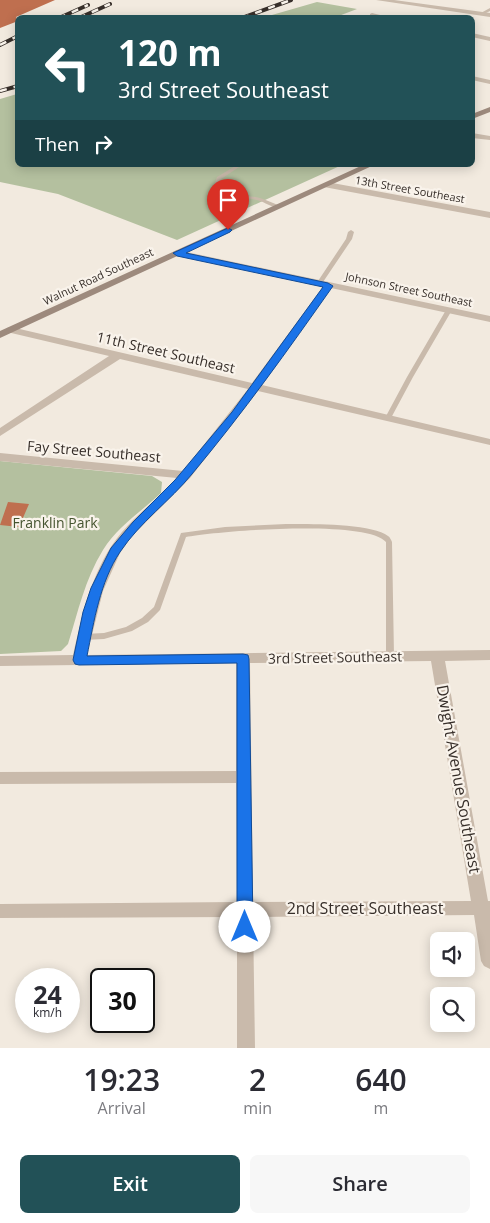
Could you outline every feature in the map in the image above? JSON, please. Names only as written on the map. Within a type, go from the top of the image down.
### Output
[{"type":"main road","points":[[475,116],[490,109]]},
{"type":"main road","name":"Walnut Road Southeast","points":[[0,335],[366,167]]},
{"type":"street","points":[[379,0],[490,15]]},
{"type":"street","points":[[475,36],[490,39]]},
{"type":"street","points":[[475,79],[490,82]]},
{"type":"street","points":[[475,136],[490,138]]},
{"type":"street","name":"13th Street Southeast","points":[[327,185],[490,215]]},
{"type":"street","name":"Johnson Street Southeast","points":[[177,253],[490,319]]},
{"type":"street","points":[[79,660],[97,588],[115,551],[131,531],[186,475],[236,415],[324,285]]},
{"type":"street","name":"11th Street Southeast","points":[[11,330],[490,442]]},
{"type":"street","points":[[0,433],[117,356]]},
{"type":"street","name":"Fay Street Southeast","points":[[0,457],[186,475]]},
{"type":"street","name":"3rd Street Southeast","points":[[0,661],[490,655]]},
{"type":"street","name":"Dwight Avenue Southeast","points":[[437,656],[486,908],[490,962]]},
{"type":"street","points":[[243,659],[246,1048]]},
{"type":"street","points":[[0,778],[244,777]]},
{"type":"street","name":"2nd Street Southeast","points":[[0,911],[486,908]]},
{"type":"lane","points":[[481,14],[490,9]]},
{"type":"lane","points":[[237,167],[219,178],[216,183],[218,188],[224,193],[258,199],[278,207]]},
{"type":"lane","points":[[324,285],[351,232]]},
{"type":"lane","points":[[388,418],[449,310]]},
{"type":"lane","points":[[84,637],[104,636],[129,629],[145,620],[157,608],[183,535],[244,528],[315,526],[363,531],[384,536],[389,542],[390,656]]},
{"type":"green space","points":[[317,2],[357,9],[341,15],[272,15]]},
{"type":"green space","points":[[15,95],[15,167],[338,167],[177,240],[58,194],[0,182],[0,99]]},
{"type":"green space","name":"Franklin Park","points":[[0,461],[152,476],[162,482],[161,493],[122,527],[103,550],[87,584],[68,644],[61,651],[0,654]]},
{"type":"building","points":[[0,0],[55,0],[21,15],[15,15],[15,22],[0,28]]},
{"type":"building","points":[[8,502],[29,504],[19,527],[0,525]]},
{"type":"railway","points":[[250,15],[291,0]]},
{"type":"railway","points":[[86,15],[110,4]]},
{"type":"railway","points":[[66,15],[88,5]]},
{"type":"railway","points":[[0,45],[15,38]]},
{"type":"railway","points":[[0,91],[15,87]]},
{"type":"route","points":[[228,230],[177,253],[328,286],[236,415],[179,483],[125,537],[115,551],[97,588],[79,660],[243,659],[245,927]]}]
